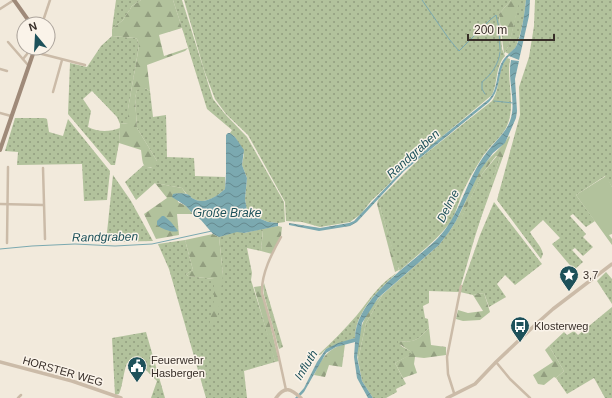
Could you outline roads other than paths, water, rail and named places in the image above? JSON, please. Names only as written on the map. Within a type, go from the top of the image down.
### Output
[{"type":"main road","points":[[14,0],[25,16]]},
{"type":"main road","points":[[0,150],[32,56]]},
{"type":"street","points":[[0,10],[14,0]]},
{"type":"street","points":[[45,16],[50,0]]},
{"type":"street","points":[[8,42],[29,66]]},
{"type":"street","points":[[51,56],[85,65]]},
{"type":"street","points":[[53,92],[62,60]]},
{"type":"street","points":[[0,69],[7,71]]},
{"type":"street","points":[[0,113],[12,116]]},
{"type":"street","points":[[7,242],[8,168]]},
{"type":"street","points":[[43,168],[45,239]]},
{"type":"street","points":[[0,204],[44,205]]},
{"type":"street","points":[[281,236],[264,274],[262,293],[274,335],[286,390]]},
{"type":"street","points":[[447,398],[454,393],[475,384],[496,362],[554,309],[612,264]]},
{"type":"street","points":[[454,393],[448,374],[447,357],[461,286]]},
{"type":"street","name":"HORSTER WEG","points":[[0,362],[72,380],[121,398]]},
{"type":"street","points":[[496,362],[510,379],[530,398]]},
{"type":"street","points":[[276,398],[282,391],[286,390],[296,394],[300,398]]},
{"type":"water","points":[[526,0],[530,0],[529,16],[519,60],[509,56],[505,61],[496,91],[489,102],[404,171],[357,222],[350,226],[319,231],[289,225],[289,223],[320,228],[354,221],[409,163],[489,99],[494,91],[499,68],[502,62],[515,48],[519,39]]},
{"type":"water","points":[[511,60],[519,61],[515,79],[517,111],[516,118],[505,143],[493,153],[481,169],[456,221],[439,245],[378,298],[362,323],[357,357],[362,381],[373,398],[368,398],[357,378],[354,357],[355,342],[336,347],[326,353],[304,392],[298,398],[295,398],[304,388],[317,362],[326,349],[338,343],[355,338],[358,323],[364,309],[374,296],[436,240],[451,220],[473,174],[487,152],[504,132],[511,118],[513,104],[510,75]]},
{"type":"water","name":"Große Brake","points":[[228,133],[235,137],[244,150],[242,165],[247,178],[245,199],[247,211],[251,215],[268,222],[278,223],[278,226],[244,233],[237,232],[219,237],[213,234],[186,206],[172,197],[173,194],[179,193],[189,195],[198,201],[202,201],[215,197],[225,189],[226,135]]},
{"type":"water","points":[[162,216],[171,222],[178,231],[167,230],[157,225],[157,221]]},
{"type":"waterway","points":[[422,0],[459,51],[496,15],[499,28],[500,50]]},
{"type":"waterway","points":[[485,94],[482,89],[482,82],[494,69],[500,52]]},
{"type":"waterway","points":[[494,101],[513,103]]},
{"type":"waterway","name":"Randgraben","points":[[0,249],[75,244],[115,246],[152,244],[212,231]]},
{"type":"place","name":"3,7","points":[[569,292]]},
{"type":"place","name":"Klosterweg","points":[[520,343]]},
{"type":"place","name":"Feuerwehr Hasbergen","points":[[137,383]]},
{"type":"water label","name":"Delme","points":[[448,206]]},
{"type":"water label","name":"Influth","points":[[306,365]]}]
